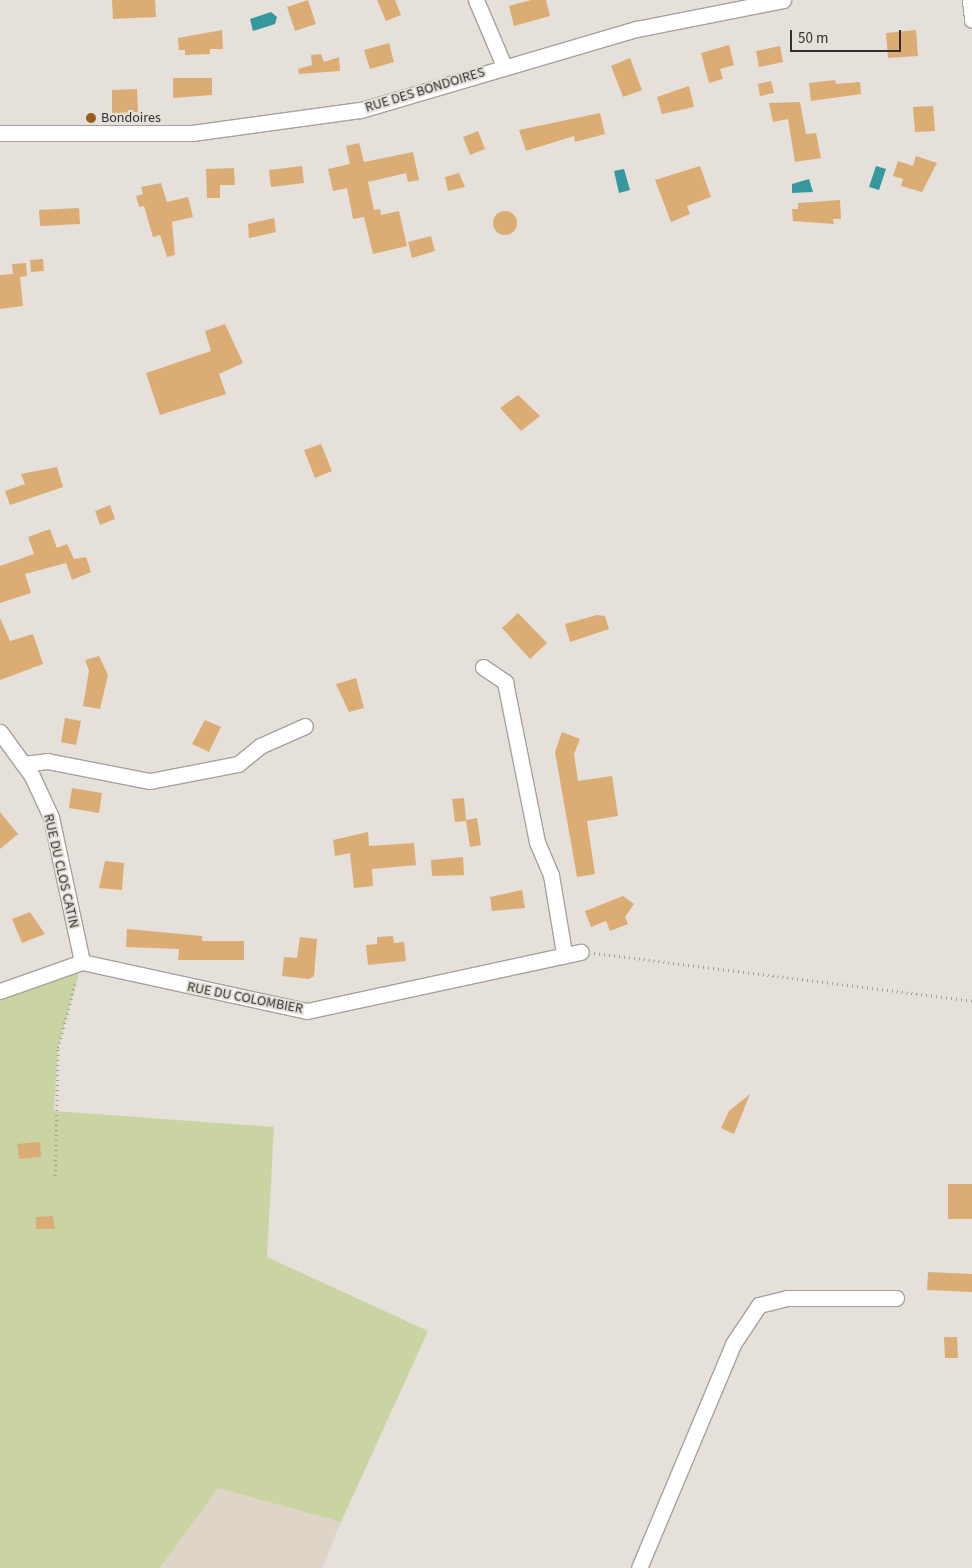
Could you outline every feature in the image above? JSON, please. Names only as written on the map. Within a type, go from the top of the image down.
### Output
[{"type":"street","points":[[476,0],[504,66]]},
{"type":"street","name":"RUE DES BONDOIRES","points":[[0,133],[122,135],[255,125],[370,108],[504,66],[637,29],[783,0]]},
{"type":"street","points":[[970,0],[972,20]]},
{"type":"street","points":[[483,667],[505,682],[537,842],[550,875],[564,953]]},
{"type":"street","points":[[23,764],[47,761],[150,781],[238,764],[260,746],[305,726]]},
{"type":"street","name":"RUE DU CLOS CATIN","points":[[0,732],[23,764],[51,817],[82,962]]},
{"type":"street","name":"RUE DU COLOMBIER","points":[[82,962],[307,1011],[564,953],[581,952]]},
{"type":"street","points":[[0,990],[82,962]]},
{"type":"street","points":[[639,1568],[733,1344],[759,1305],[786,1298],[896,1298]]},
{"type":"path","points":[[581,952],[972,1001]]},
{"type":"path","points":[[55,1176],[58,1048],[82,962]]},
{"type":"shaded area","points":[[218,1488],[341,1522],[322,1568],[160,1568]]},
{"type":"green space","points":[[82,962],[58,1048],[54,1111],[274,1127],[267,1257],[428,1331],[341,1522],[218,1488],[160,1568],[0,1568],[0,990]]},
{"type":"water","points":[[271,12],[277,17],[275,24],[253,31],[250,19]]},
{"type":"water","points":[[876,166],[886,169],[879,190],[869,187]]},
{"type":"water","points":[[624,169],[630,190],[619,193],[614,171]]},
{"type":"water","points":[[809,179],[813,192],[792,193],[792,184]]},
{"type":"building","points":[[112,0],[155,0],[156,17],[113,19]]},
{"type":"building","points":[[308,0],[316,24],[295,31],[287,7]]},
{"type":"building","points":[[377,0],[395,0],[401,15],[386,21]]},
{"type":"building","points":[[531,0],[546,0],[550,16],[514,26],[509,6]]},
{"type":"building","points":[[222,30],[223,49],[210,49],[210,54],[185,55],[185,50],[179,50],[178,38]]},
{"type":"building","points":[[916,30],[918,56],[888,58],[886,33]]},
{"type":"building","points":[[389,43],[394,62],[370,69],[364,50]]},
{"type":"building","points":[[729,45],[734,65],[720,69],[723,79],[709,83],[701,53]]},
{"type":"building","points":[[780,46],[783,62],[759,67],[756,51]]},
{"type":"building","points":[[321,54],[324,62],[339,57],[340,71],[299,74],[298,69],[312,65],[311,55]]},
{"type":"building","points":[[630,58],[642,90],[623,97],[611,66]]},
{"type":"building","points":[[173,78],[212,78],[212,95],[173,98]]},
{"type":"building","points":[[835,80],[836,84],[860,82],[861,94],[811,101],[809,83]]},
{"type":"building","points":[[771,81],[774,93],[760,96],[758,84]]},
{"type":"building","points":[[689,86],[694,107],[662,114],[657,97]]},
{"type":"building","points":[[137,89],[138,112],[112,113],[112,90]]},
{"type":"building","points":[[800,102],[806,134],[816,133],[821,158],[795,162],[788,119],[773,122],[769,103]]},
{"type":"building","points":[[933,106],[935,131],[915,132],[913,107]]},
{"type":"building","points":[[600,113],[605,134],[575,142],[574,136],[526,151],[519,130]]},
{"type":"building","points":[[478,131],[485,149],[470,155],[463,137]]},
{"type":"building","points":[[359,143],[364,162],[413,152],[419,180],[408,182],[406,173],[368,182],[374,210],[380,209],[381,215],[399,211],[407,246],[373,254],[364,217],[353,219],[347,188],[333,191],[328,169],[350,164],[346,146]]},
{"type":"building","points":[[916,156],[937,163],[922,192],[901,186],[903,179],[893,176],[898,161],[913,166]]},
{"type":"building","points":[[302,166],[304,183],[271,187],[269,170]]},
{"type":"building","points":[[700,166],[711,197],[687,206],[690,214],[671,222],[655,180]]},
{"type":"building","points":[[234,168],[235,185],[220,185],[220,198],[207,198],[206,169]]},
{"type":"building","points":[[459,173],[465,187],[448,191],[445,177]]},
{"type":"building","points":[[161,183],[167,202],[188,197],[193,217],[172,222],[175,255],[167,257],[160,235],[153,237],[144,206],[139,207],[136,196],[143,194],[141,187]]},
{"type":"building","points":[[840,200],[841,219],[833,219],[834,224],[793,221],[792,209],[798,209],[798,203]]},
{"type":"building","points":[[79,208],[80,224],[40,226],[39,210]]},
{"type":"building","points":[[505,211],[513,215],[517,223],[513,231],[505,235],[497,231],[493,223],[497,215]]},
{"type":"building","points":[[274,218],[276,232],[249,238],[248,224]]},
{"type":"building","points":[[431,236],[435,251],[412,258],[408,242]]},
{"type":"building","points":[[43,259],[44,271],[31,272],[30,260]]},
{"type":"building","points":[[26,263],[27,276],[20,277],[23,306],[0,309],[0,275],[13,274],[12,264]]},
{"type":"building","points":[[225,324],[243,363],[219,374],[226,394],[160,415],[146,373],[211,351],[205,331]]},
{"type":"building","points":[[518,395],[540,416],[521,431],[500,408]]},
{"type":"building","points":[[321,444],[332,471],[315,478],[304,450]]},
{"type":"building","points":[[57,467],[63,487],[10,505],[5,491],[25,484],[21,474]]},
{"type":"building","points":[[110,505],[115,519],[100,525],[95,511]]},
{"type":"building","points":[[50,529],[57,548],[67,544],[74,559],[86,557],[91,572],[72,580],[66,563],[25,574],[31,593],[0,603],[0,566],[34,554],[28,537]]},
{"type":"building","points":[[518,613],[547,643],[530,659],[502,628]]},
{"type":"building","points":[[597,615],[605,616],[609,629],[570,642],[565,624]]},
{"type":"building","points":[[0,618],[10,641],[33,634],[43,664],[0,680]]},
{"type":"building","points":[[99,656],[108,675],[100,709],[83,706],[89,671],[85,660]]},
{"type":"building","points":[[356,678],[364,708],[349,712],[336,684]]},
{"type":"building","points":[[65,718],[81,721],[76,745],[61,742]]},
{"type":"building","points":[[205,720],[221,727],[209,752],[192,744]]},
{"type":"building","points":[[562,732],[580,739],[574,754],[578,781],[612,776],[618,816],[587,821],[595,874],[577,877],[555,752]]},
{"type":"building","points":[[72,788],[102,793],[99,813],[69,808]]},
{"type":"building","points":[[464,798],[466,820],[477,818],[481,845],[470,847],[466,821],[455,822],[452,799]]},
{"type":"building","points":[[0,812],[18,834],[0,849]]},
{"type":"building","points":[[368,832],[369,846],[414,843],[416,865],[372,869],[373,886],[354,888],[350,853],[335,856],[333,840]]},
{"type":"building","points":[[463,857],[464,875],[432,876],[431,860]]},
{"type":"building","points":[[105,861],[124,863],[122,890],[99,888]]},
{"type":"building","points":[[522,890],[525,908],[492,911],[490,897]]},
{"type":"building","points":[[623,896],[634,904],[625,917],[628,924],[610,931],[606,921],[591,927],[585,911]]},
{"type":"building","points":[[30,912],[45,934],[22,943],[12,919]]},
{"type":"building","points":[[127,929],[202,936],[202,941],[244,941],[244,960],[178,960],[179,949],[126,947]]},
{"type":"building","points":[[393,936],[394,943],[404,942],[406,961],[368,965],[366,945],[377,944],[377,937]]},
{"type":"building","points":[[300,937],[317,939],[314,976],[309,979],[282,976],[284,957],[297,958]]},
{"type":"building","points":[[750,1094],[734,1134],[721,1128],[729,1111]]},
{"type":"building","points":[[40,1142],[41,1157],[19,1159],[17,1144]]},
{"type":"building","points":[[948,1184],[972,1184],[972,1219],[948,1219]]},
{"type":"building","points":[[53,1216],[55,1229],[36,1229],[36,1217]]},
{"type":"building","points":[[928,1272],[972,1274],[972,1292],[927,1290]]},
{"type":"building","points":[[944,1337],[957,1337],[958,1358],[945,1358]]},
{"type":"place","name":"Bondoires","points":[[91,118]]}]
